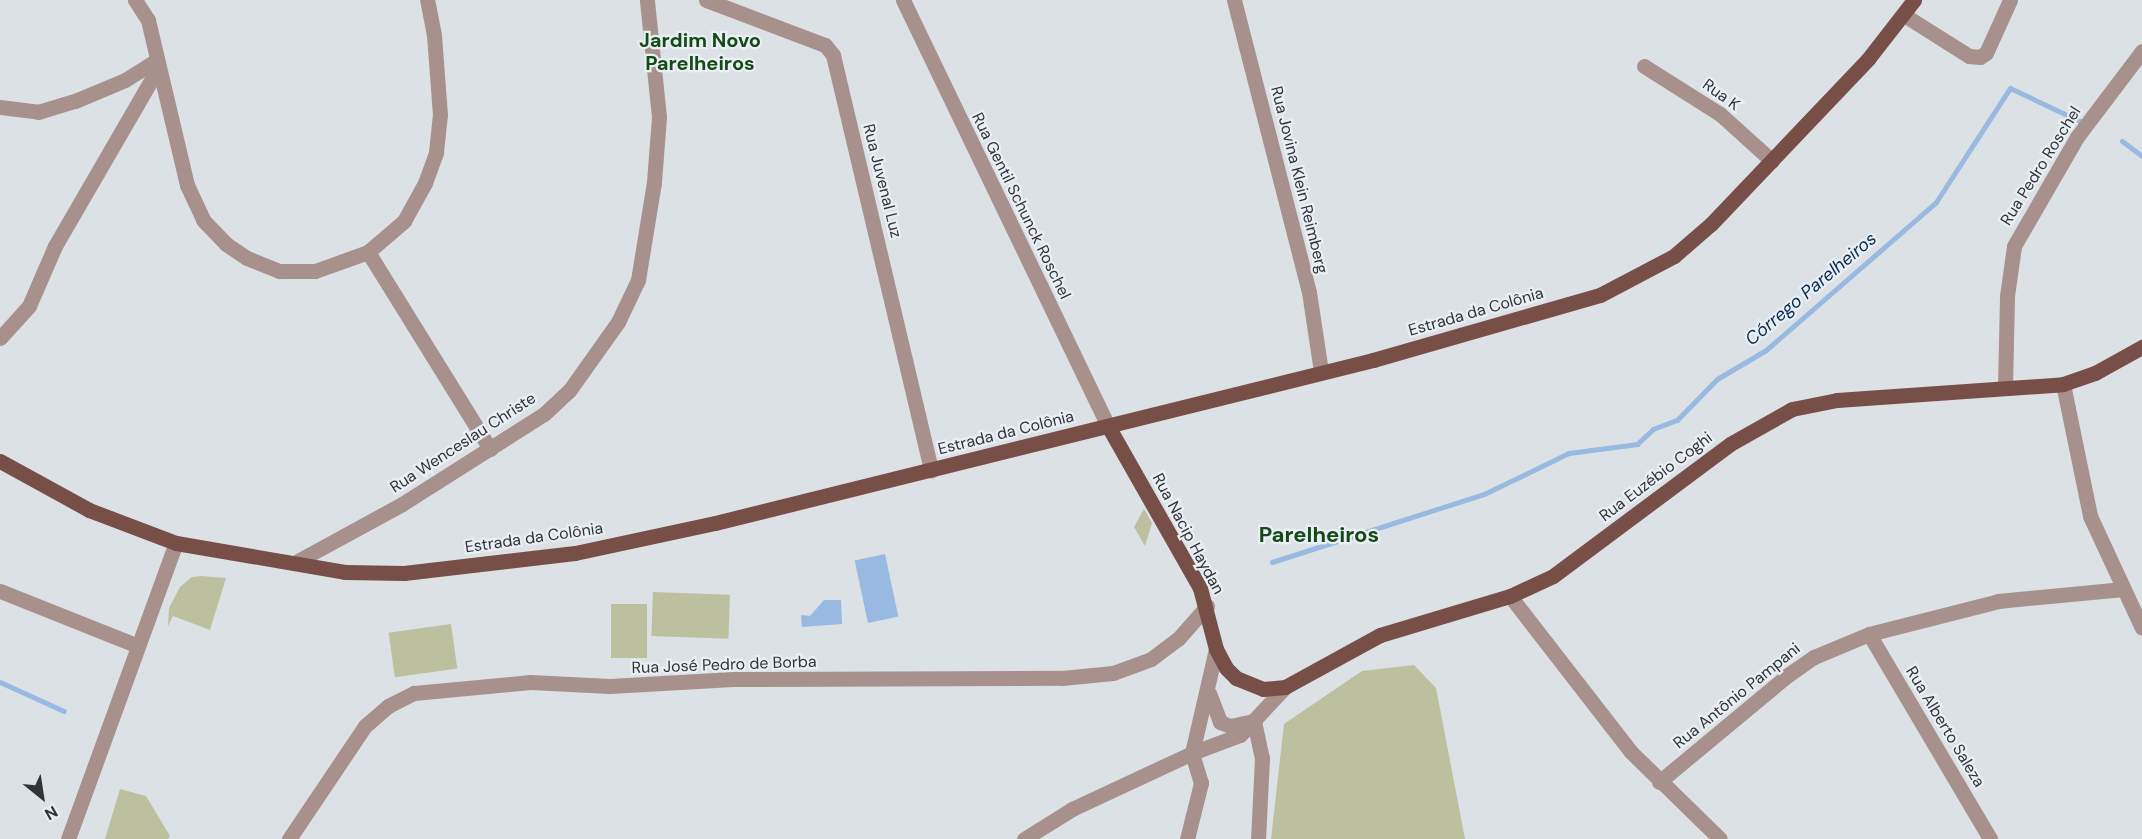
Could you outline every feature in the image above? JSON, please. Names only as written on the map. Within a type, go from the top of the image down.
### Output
[{"type":"main road","name":"Estrada da Colônia","points":[[0,461],[89,510],[176,543],[345,573],[404,573],[575,553],[931,471],[1321,371],[1600,295],[1643,276],[1711,224],[1772,160],[1907,5]]},
{"type":"main road","name":"Rua Euzébio Coghi","points":[[1285,687],[1380,635],[1510,596],[1553,576],[1730,444],[1773,417],[1837,400],[2006,386],[2063,384],[2095,373],[2142,347]]},
{"type":"main road","name":"Rua Nacip Haydan","points":[[1108,426],[1189,568],[1207,606],[1216,649]]},
{"type":"main road","points":[[1216,649],[1236,678],[1263,689],[1285,687]]},
{"type":"street","points":[[135,0],[148,20],[156,65],[187,185],[203,220],[226,244],[247,258],[279,271],[315,271],[368,252],[404,221],[425,183],[436,152],[440,115],[434,35],[427,0]]},
{"type":"street","name":"Rua Wenceslau Christe","points":[[294,563],[402,504],[544,414],[569,391],[618,322],[638,280],[654,182],[659,117],[647,0]]},
{"type":"street","name":"Rua Juvenal Luz","points":[[706,0],[825,45],[833,55],[931,471]]},
{"type":"street","name":"Rua Gentil Schunck Roschel","points":[[903,0],[1108,426]]},
{"type":"street","name":"Rua Jovina Klein Reimberg","points":[[1234,0],[1309,292],[1321,371]]},
{"type":"street","points":[[1907,5],[1976,58],[1986,53],[2010,0]]},
{"type":"street","name":"Rua Pedro Roschel","points":[[2006,386],[2007,296],[2014,246],[2077,137],[2142,51]]},
{"type":"street","points":[[0,108],[38,112],[125,80],[156,65]]},
{"type":"street","points":[[0,338],[29,306],[55,246],[156,65]]},
{"type":"street","name":"Rua K","points":[[1644,66],[1720,114],[1772,160]]},
{"type":"street","points":[[368,252],[490,449]]},
{"type":"street","points":[[2063,384],[2090,516],[2142,628]]},
{"type":"street","points":[[68,839],[136,645],[176,543]]},
{"type":"street","name":"Rua Antônio Pampani","points":[[1659,782],[1788,675],[1814,657],[1869,634],[1998,601],[2123,589]]},
{"type":"street","points":[[0,591],[136,645]]},
{"type":"street","points":[[1510,596],[1631,752],[1659,782],[1720,839]]},
{"type":"street","name":"Rua José Pedro de Borba","points":[[289,839],[365,726],[388,705],[414,693],[530,682],[610,686],[733,679],[1062,678],[1113,673],[1151,659],[1178,639],[1207,606]]},
{"type":"street","name":"Rua Alberto Saleza","points":[[1869,634],[1990,839]]},
{"type":"street","name":"Rua Nacip Haydan","points":[[1192,753],[1216,649]]},
{"type":"street","points":[[1024,839],[1072,809],[1192,753],[1240,735],[1285,687]]},
{"type":"street","points":[[1208,689],[1220,722],[1230,726],[1254,721]]},
{"type":"street","points":[[1254,721],[1262,758],[1257,839]]},
{"type":"street","points":[[1187,839],[1201,783],[1192,753]]},
{"type":"green space","points":[[1144,509],[1152,523],[1145,546],[1134,527]]},
{"type":"green space","points":[[192,577],[226,578],[210,630],[173,616],[168,626],[169,608],[180,587]]},
{"type":"green space","points":[[653,592],[730,595],[728,639],[651,636]]},
{"type":"green space","points":[[611,604],[647,604],[647,658],[611,658]]},
{"type":"green space","points":[[451,624],[457,669],[395,677],[389,633]]},
{"type":"green space","points":[[1414,665],[1436,688],[1465,839],[1271,839],[1284,724],[1362,671]]},
{"type":"green space","points":[[120,789],[146,796],[170,836],[168,839],[105,839]]},
{"type":"water","points":[[885,554],[898,617],[868,623],[855,560]]},
{"type":"water","points":[[824,600],[841,600],[842,624],[802,627],[801,615],[810,616]]},
{"type":"waterway","name":"Córrego Parelheiros","points":[[1272,562],[1484,494],[1569,453],[1637,444],[1653,429],[1677,420],[1717,379],[1766,350],[1936,202],[2010,88],[2082,122]]},
{"type":"waterway","name":"Córrego Parelheiros","points":[[2122,141],[2142,156]]},
{"type":"waterway","points":[[0,682],[64,711]]},
{"type":"district","name":"Jardim Novo Parelheiros","points":[[700,52]]},
{"type":"district","name":"Parelheiros","points":[[1319,535]]}]
